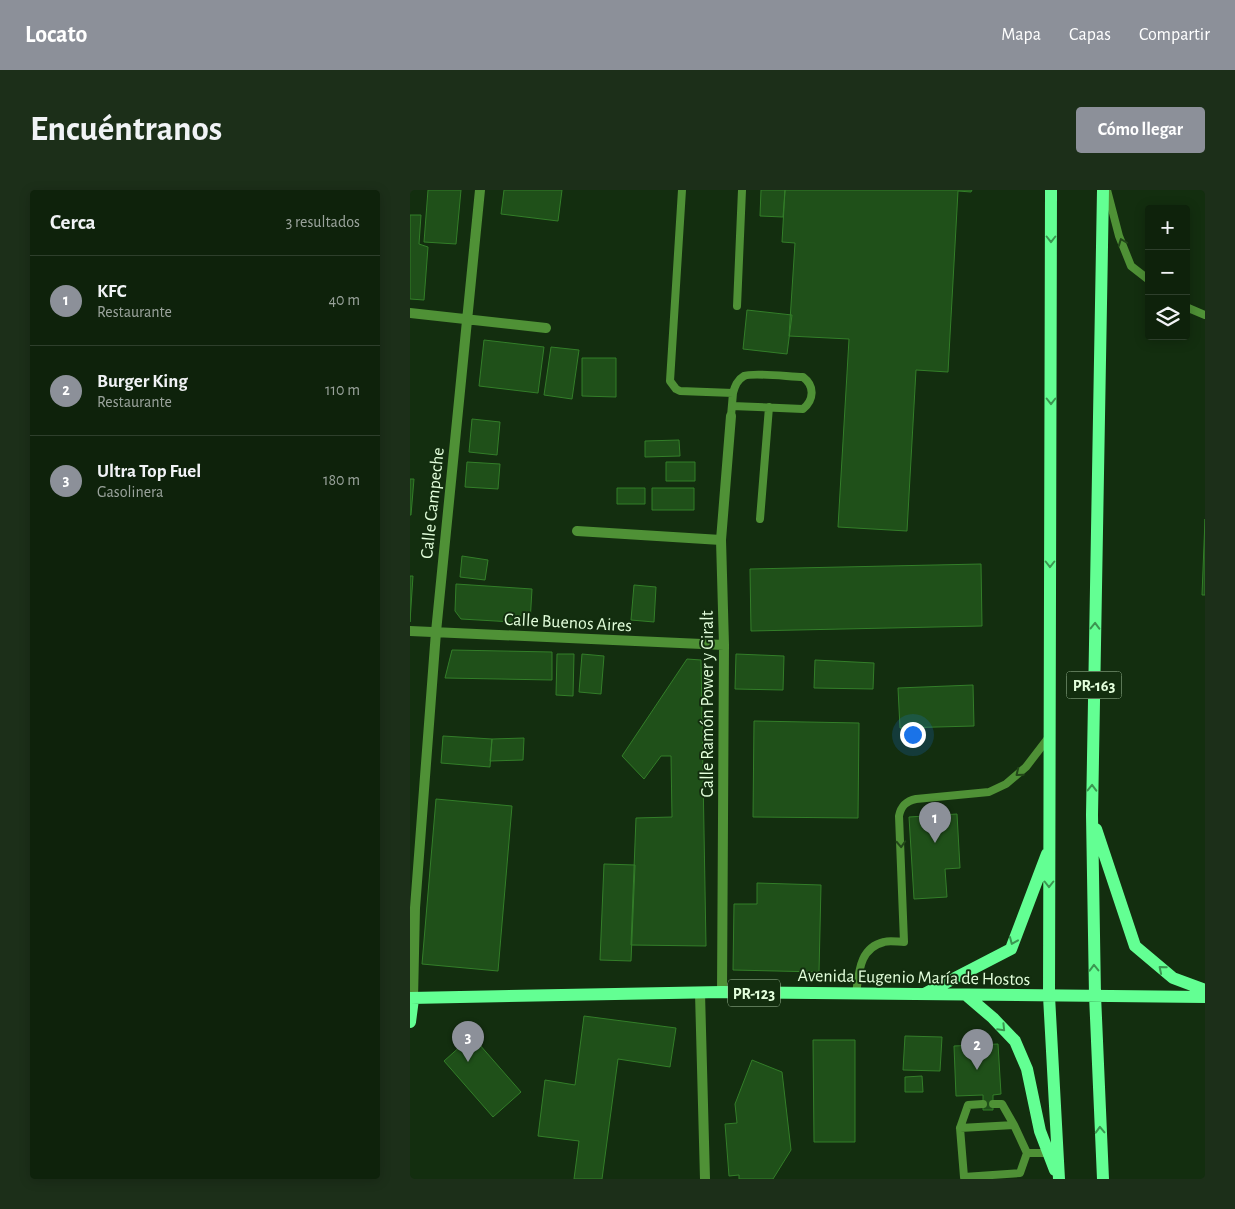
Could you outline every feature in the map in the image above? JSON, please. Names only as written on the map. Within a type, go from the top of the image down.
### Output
[{"type":"main road","name":"PR-163","points":[[1051,190],[1049,996],[1059,1179]]},
{"type":"main road","name":"PR-163","points":[[1103,1179],[1095,995],[1092,815],[1105,190]]},
{"type":"main road","points":[[1092,815],[1135,946],[1173,978],[1205,990]]},
{"type":"main road","points":[[922,995],[1011,948],[1050,846]]},
{"type":"main road","name":"Avenida Eugenio María de Hostos","points":[[411,999],[722,992],[1205,997]]},
{"type":"main road","points":[[966,996],[993,1018],[1014,1041],[1027,1069],[1040,1131],[1059,1179]]},
{"type":"main road","points":[[410,1022],[411,999]]},
{"type":"street","name":"Calle Campeche","points":[[411,999],[415,908],[436,632],[480,190]]},
{"type":"street","points":[[410,313],[546,328]]},
{"type":"street","name":"Calle Ramón Power y Giralt","points":[[722,992],[724,646],[721,540],[732,411]]},
{"type":"street","points":[[577,531],[721,540]]},
{"type":"street","name":"Calle Buenos Aires","points":[[410,631],[724,646]]},
{"type":"street","points":[[700,993],[705,1179]]},
{"type":"lane","points":[[682,190],[670,381],[680,391],[733,392]]},
{"type":"lane","points":[[736,306],[742,190]]},
{"type":"lane","points":[[1105,190],[1119,236],[1131,266],[1145,277]]},
{"type":"lane","points":[[1190,309],[1205,315]]},
{"type":"lane","points":[[747,375],[803,377],[808,380],[812,396],[803,409],[769,408],[732,411],[733,392],[737,381],[747,375]]},
{"type":"lane","points":[[760,519],[769,408]]},
{"type":"lane","points":[[856,994],[860,965],[865,954],[874,946],[885,941],[904,942],[900,816],[903,806],[916,799],[989,792],[1006,784],[1026,767],[1050,736]]},
{"type":"lane","points":[[983,1104],[968,1105],[960,1128],[964,1177],[1020,1173],[1027,1154],[1002,1104],[993,1104]]},
{"type":"lane","points":[[960,1128],[1014,1125]]},
{"type":"lane","points":[[1027,1154],[1048,1153]]},
{"type":"building","points":[[428,190],[461,190],[456,244],[424,242]]},
{"type":"building","points":[[504,190],[562,190],[558,221],[501,214]]},
{"type":"building","points":[[761,190],[785,190],[783,217],[760,216]]},
{"type":"building","points":[[785,190],[972,190],[971,192],[958,191],[948,372],[916,370],[907,531],[838,527],[849,339],[789,336],[795,243],[782,242]]},
{"type":"building","points":[[410,215],[421,215],[419,244],[428,247],[424,300],[410,299]]},
{"type":"building","points":[[747,310],[792,315],[787,354],[743,349]]},
{"type":"building","points":[[484,340],[544,347],[538,393],[479,386]]},
{"type":"building","points":[[551,347],[579,350],[572,399],[544,395]]},
{"type":"building","points":[[582,358],[616,358],[616,397],[582,396]]},
{"type":"building","points":[[472,419],[500,422],[497,455],[469,452]]},
{"type":"building","points":[[679,440],[680,456],[645,457],[645,441]]},
{"type":"building","points":[[467,462],[500,464],[498,489],[465,487]]},
{"type":"building","points":[[666,462],[695,462],[695,481],[666,481]]},
{"type":"building","points":[[410,479],[414,479],[411,515],[410,515]]},
{"type":"building","points":[[617,488],[645,488],[645,504],[617,504]]},
{"type":"building","points":[[652,488],[694,488],[694,510],[652,510]]},
{"type":"building","points":[[1205,519],[1205,595],[1202,595]]},
{"type":"building","points":[[462,556],[488,560],[485,580],[460,577]]},
{"type":"building","points":[[981,564],[982,626],[751,631],[750,569]]},
{"type":"building","points":[[410,576],[413,576],[410,622]]},
{"type":"building","points":[[456,584],[532,589],[530,623],[461,619],[455,611]]},
{"type":"building","points":[[634,585],[656,587],[654,622],[631,620]]},
{"type":"building","points":[[452,650],[552,652],[552,680],[445,678]]},
{"type":"building","points":[[557,654],[574,654],[573,696],[556,695]]},
{"type":"building","points":[[582,654],[604,656],[601,694],[579,692]]},
{"type":"building","points":[[736,654],[784,656],[783,690],[735,689]]},
{"type":"building","points":[[687,659],[701,660],[706,946],[631,945],[636,818],[672,817],[671,756],[661,756],[644,779],[622,756]]},
{"type":"building","points":[[815,660],[874,663],[873,689],[814,688]]},
{"type":"building","points":[[973,685],[974,726],[900,728],[898,688]]},
{"type":"building","points":[[754,721],[859,723],[858,818],[753,817]]},
{"type":"building","points":[[443,736],[492,739],[490,767],[441,763]]},
{"type":"building","points":[[524,738],[523,760],[490,761],[492,739]]},
{"type":"building","points":[[436,799],[512,806],[498,971],[422,964]]},
{"type":"building","points":[[957,814],[960,868],[945,869],[947,897],[914,899],[909,817]]},
{"type":"building","points":[[604,864],[635,865],[631,961],[600,960]]},
{"type":"building","points":[[757,883],[821,885],[819,972],[733,970],[734,904],[757,904]]},
{"type":"building","points":[[584,1016],[676,1028],[670,1067],[618,1059],[602,1179],[574,1179],[579,1141],[538,1136],[545,1080],[575,1085]]},
{"type":"building","points":[[472,1036],[521,1092],[493,1117],[444,1061]]},
{"type":"building","points":[[905,1036],[942,1037],[940,1071],[903,1070]]},
{"type":"building","points":[[813,1040],[855,1040],[855,1142],[814,1142]]},
{"type":"building","points":[[998,1044],[1001,1094],[993,1095],[993,1110],[983,1110],[983,1095],[956,1096],[954,1046]]},
{"type":"building","points":[[752,1060],[782,1072],[791,1150],[773,1179],[739,1179],[739,1175],[729,1176],[725,1124],[737,1123],[735,1104]]},
{"type":"building","points":[[922,1076],[923,1092],[905,1092],[905,1077]]},
{"type":"place","name":"KFC","points":[[935,843]]},
{"type":"place","name":"Ultra Top Fuel","points":[[468,1062]]},
{"type":"place","name":"Burger King","points":[[977,1070]]}]
